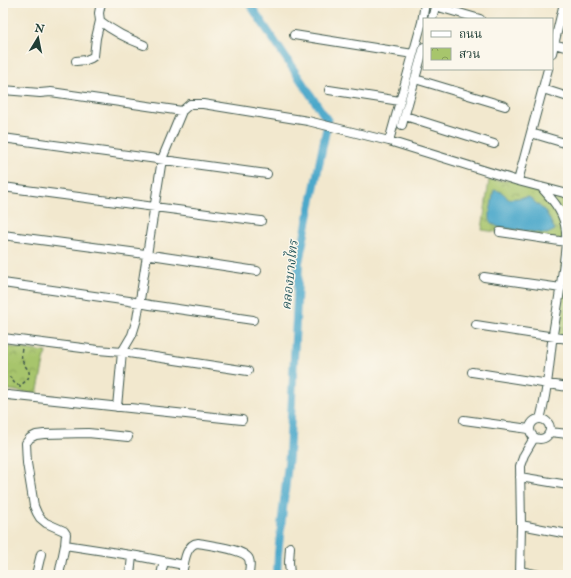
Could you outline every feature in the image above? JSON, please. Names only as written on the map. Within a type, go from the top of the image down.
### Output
[{"type":"street","points":[[76,61],[86,60],[94,56],[100,22],[99,14],[101,3]]},
{"type":"street","points":[[388,141],[422,22],[425,3]]},
{"type":"street","points":[[553,48],[564,3]]},
{"type":"street","points":[[432,18],[436,4],[477,18]]},
{"type":"street","points":[[100,22],[123,36],[144,45]]},
{"type":"street","points":[[294,35],[413,54]]},
{"type":"street","points":[[554,44],[568,48]]},
{"type":"street","points":[[402,125],[423,51]]},
{"type":"street","points":[[518,180],[548,70]]},
{"type":"street","points":[[415,79],[505,106]]},
{"type":"street","points":[[543,89],[568,96]]},
{"type":"street","points":[[3,90],[40,93],[51,92],[182,110]]},
{"type":"street","points":[[330,90],[400,101]]},
{"type":"street","points":[[117,407],[122,352],[132,335],[138,319],[162,159],[182,110],[190,104],[203,104],[308,121],[388,141],[568,194]]},
{"type":"street","points":[[405,116],[494,144]]},
{"type":"street","points":[[531,133],[568,144]]},
{"type":"street","points":[[3,138],[267,174]]},
{"type":"street","points":[[3,187],[261,221]]},
{"type":"street","points":[[540,419],[547,384],[566,242],[565,223],[556,205],[541,187]]},
{"type":"street","points":[[500,232],[566,242]]},
{"type":"street","points":[[3,235],[257,271]]},
{"type":"street","points":[[484,278],[561,288]]},
{"type":"street","points":[[3,283],[253,320]]},
{"type":"street","points":[[476,325],[568,339]]},
{"type":"street","points":[[3,338],[122,352],[248,371]]},
{"type":"street","points":[[472,372],[568,387]]},
{"type":"street","points":[[8,395],[242,420]]},
{"type":"street","points":[[540,419],[546,421],[550,426],[548,436],[539,440],[530,434],[529,429],[533,422],[540,419]]},
{"type":"street","points":[[464,420],[529,429]]},
{"type":"street","points":[[550,432],[568,434]]},
{"type":"street","points":[[59,575],[66,534],[64,531],[46,523],[37,513],[34,506],[27,463],[26,443],[30,438],[36,435],[44,434],[88,433],[128,437]]},
{"type":"street","points":[[534,438],[524,455],[520,466],[520,573],[539,575]]},
{"type":"street","points":[[520,477],[568,485]]},
{"type":"street","points":[[521,525],[568,534]]},
{"type":"street","points":[[182,575],[190,546],[198,543],[240,551],[249,558],[249,575]]},
{"type":"street","points":[[65,545],[184,565]]},
{"type":"street","points":[[290,547],[290,575]]},
{"type":"street","points":[[36,575],[41,554]]},
{"type":"street","points":[[130,575],[132,556]]},
{"type":"street","points":[[161,575],[164,561]]},
{"type":"path","points":[[3,376],[10,377],[16,385],[25,383],[29,377],[29,371],[23,364],[21,353],[24,340]]},
{"type":"path","points":[[19,397],[20,385]]},
{"type":"green space","points":[[489,180],[518,181],[568,194],[568,339],[553,336],[566,242],[482,230]]},
{"type":"green space","points":[[3,346],[46,352],[37,394],[3,389]]},
{"type":"water","points":[[494,190],[499,191],[508,199],[529,197],[546,212],[555,230],[547,234],[498,227],[490,222]]},
{"type":"waterway","name":"คลองบางไทร","points":[[249,3],[328,121],[299,262],[289,455],[277,575]]}]
